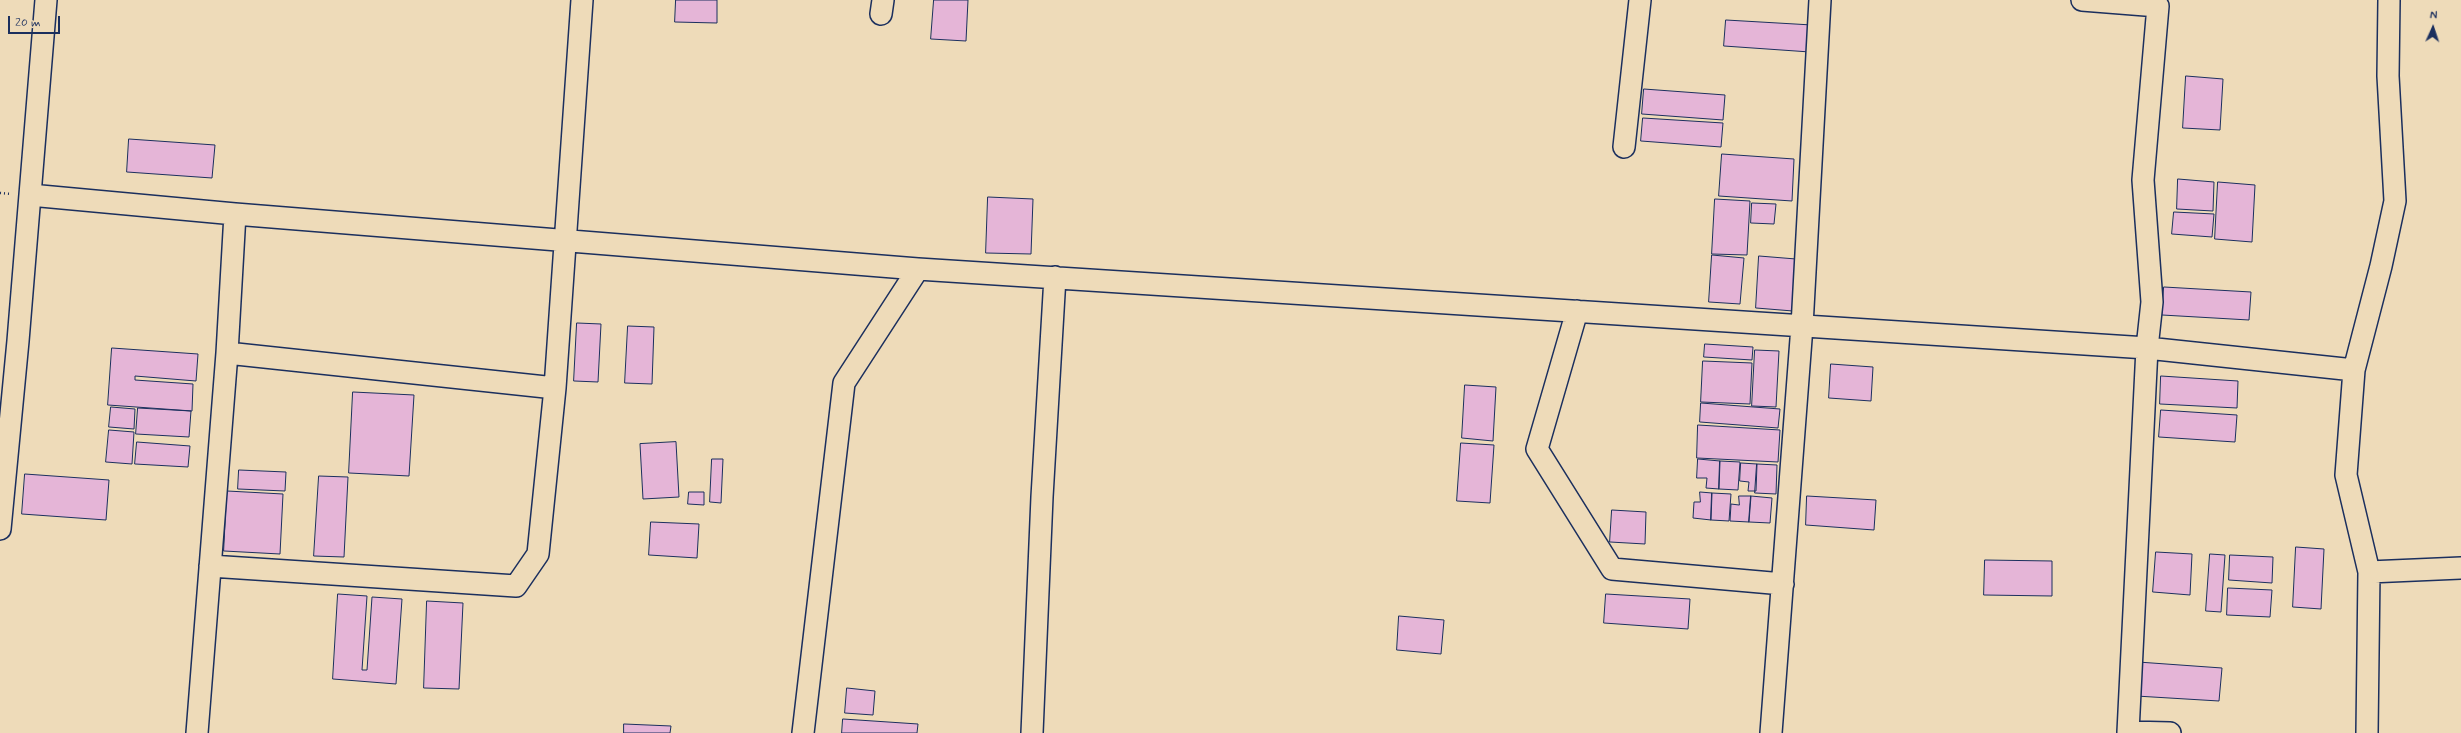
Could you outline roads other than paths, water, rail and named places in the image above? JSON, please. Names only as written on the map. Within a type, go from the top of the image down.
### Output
[{"type":"street","points":[[0,529],[18,341],[46,0]]},
{"type":"street","points":[[210,566],[516,586],[538,554],[555,388],[582,0]]},
{"type":"street","points":[[1624,147],[1640,0]]},
{"type":"street","points":[[1771,733],[1802,326],[1820,0]]},
{"type":"street","points":[[2082,0],[2158,6],[2143,180],[2152,302],[2147,348],[2128,732],[2170,733]]},
{"type":"street","points":[[2367,733],[2369,572],[2346,475],[2354,370],[2396,202],[2388,76],[2389,0]]},
{"type":"street","points":[[30,195],[235,214],[918,269],[2147,348],[2354,370]]},
{"type":"street","points":[[197,733],[227,353],[235,214]]},
{"type":"street","points":[[803,733],[844,383],[918,269]]},
{"type":"street","points":[[1032,733],[1042,505],[1055,277]]},
{"type":"street","points":[[1577,311],[1537,449],[1612,569],[1783,584]]},
{"type":"street","points":[[227,353],[555,388]]},
{"type":"street","points":[[2369,572],[2461,568]]}]
